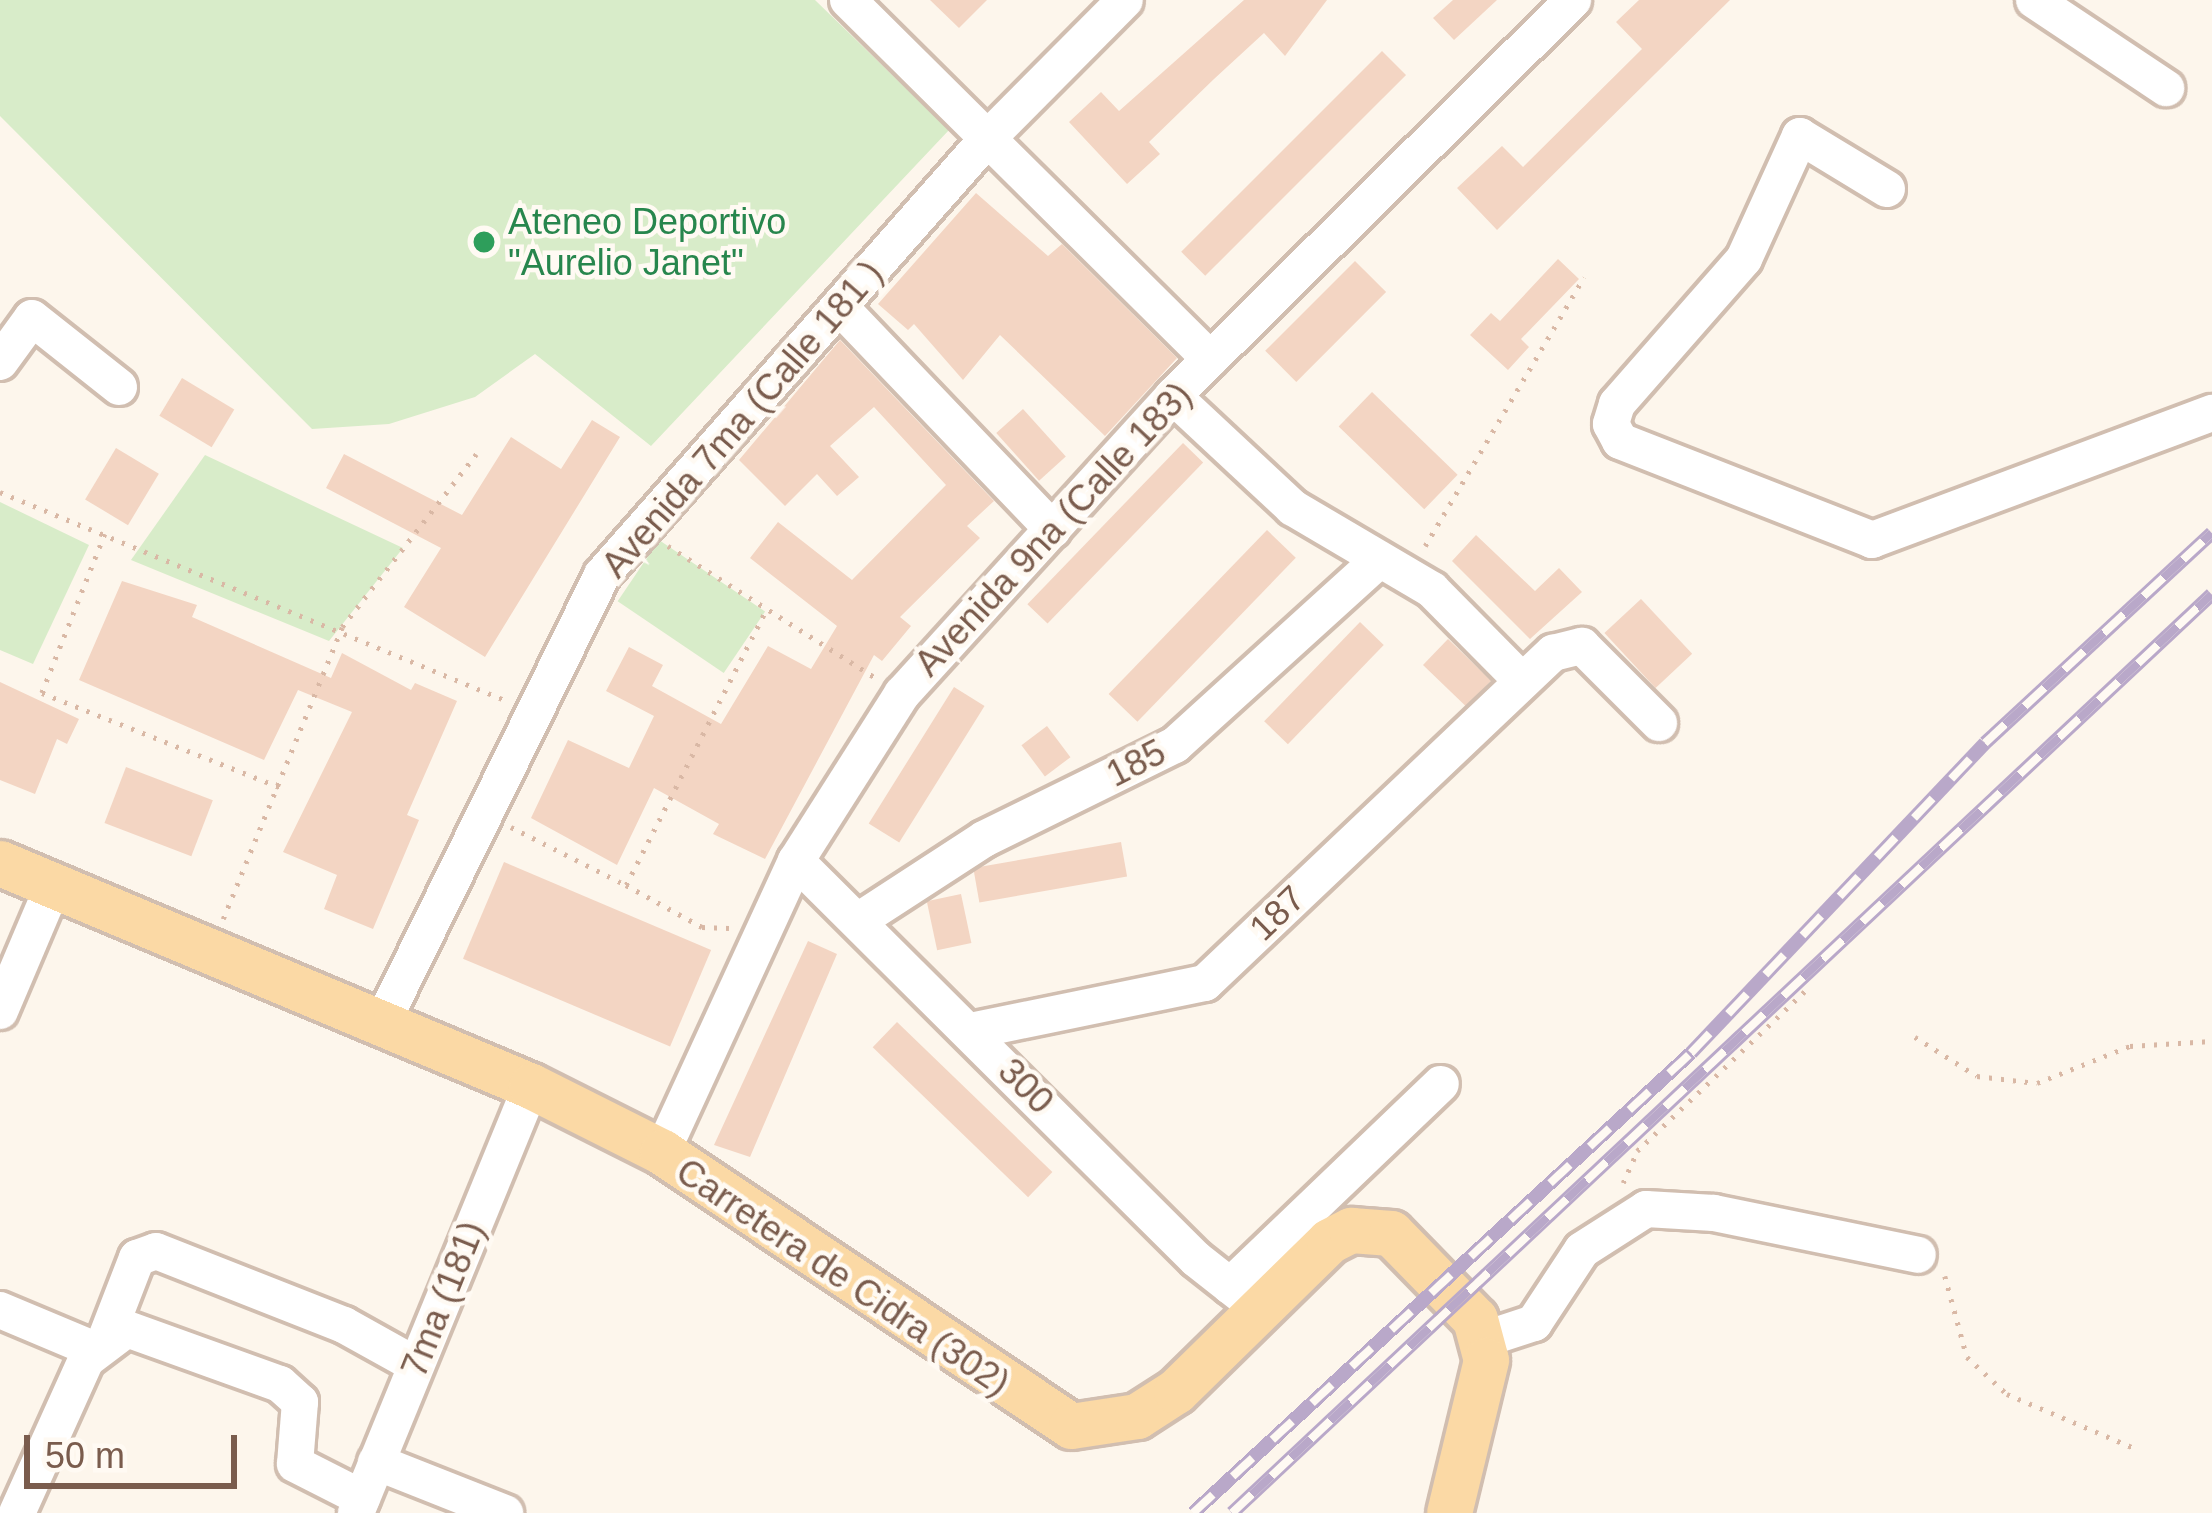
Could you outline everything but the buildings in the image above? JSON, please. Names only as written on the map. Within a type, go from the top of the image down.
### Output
[{"type":"main road","name":"Carretera de Cidra (302)","points":[[0,863],[531,1086],[662,1152],[1071,1426],[1102,1426],[1157,1404],[1244,1296],[1351,1230],[1391,1233],[1437,1271],[1482,1340]]},
{"type":"main road","points":[[1449,1513],[1485,1381],[1482,1340]]},
{"type":"street","points":[[848,0],[1210,359]]},
{"type":"street","name":"Avenida 7ma (Calle 181 )","points":[[381,1025],[602,575],[988,138],[1125,0]]},
{"type":"street","points":[[2034,0],[2166,88]]},
{"type":"street","name":"Avenida 9na (Calle 183)","points":[[662,1152],[796,861],[902,694],[1173,396],[1555,6]]},
{"type":"street","points":[[1887,189],[1800,136],[1744,259],[1617,404],[1611,424],[1620,441],[1871,540],[2212,413]]},
{"type":"street","points":[[840,307],[1053,530]]},
{"type":"street","points":[[0,362],[32,318],[118,387]]},
{"type":"street","points":[[1173,396],[1292,508],[1393,569],[1521,680]]},
{"type":"street","name":"185","points":[[861,919],[984,839],[1175,745],[1393,569]]},
{"type":"street","name":"187","points":[[971,1031],[1204,983],[1553,653],[1582,646],[1659,723]]},
{"type":"street","name":"300","points":[[796,861],[861,919],[1244,1296]]},
{"type":"street","points":[[0,1011],[52,886]]},
{"type":"street","points":[[1244,1296],[1441,1084]]},
{"type":"street","name":"7ma (181)","points":[[359,1505],[531,1086]]},
{"type":"street","points":[[1482,1340],[1534,1323],[1582,1250],[1624,1218],[1672,1206],[1918,1255]]},
{"type":"street","points":[[17,1513],[137,1258],[156,1251],[344,1325],[416,1365]]},
{"type":"street","points":[[0,1310],[100,1344],[127,1329],[280,1384],[300,1402],[295,1464],[359,1505]]},
{"type":"street","points":[[376,1462],[505,1513]]},
{"type":"path","points":[[1393,569],[1584,277]]},
{"type":"path","points":[[209,951],[342,627],[476,454]]},
{"type":"path","points":[[0,492],[342,627],[534,713]]},
{"type":"path","points":[[644,528],[765,612],[902,694]]},
{"type":"path","points":[[105,534],[42,693],[280,787]]},
{"type":"path","points":[[626,885],[765,612]]},
{"type":"path","points":[[484,814],[702,927],[765,930]]},
{"type":"path","points":[[1624,1218],[1624,1173],[1637,1151],[1808,988]]},
{"type":"path","points":[[1915,1037],[1977,1076],[2037,1083],[2130,1046],[2212,1042]]},
{"type":"path","points":[[1918,1255],[1943,1270],[1967,1357],[2007,1394],[2139,1450]]},
{"type":"green space","name":"Ateneo Deportivo \"Aurelio Janet\"","points":[[0,0],[815,0],[949,130],[651,446],[535,354],[475,397],[389,424],[312,429],[0,116]]},
{"type":"green space","points":[[205,455],[403,548],[329,641],[131,560]]},
{"type":"green space","points":[[0,502],[89,545],[33,664],[0,650]]},
{"type":"green space","points":[[659,540],[765,612],[724,673],[618,601]]},
{"type":"railway","points":[[1193,1513],[1691,1053],[1985,743],[2212,533]]},
{"type":"railway","points":[[1232,1513],[2212,594]]},
{"type":"place","name":"Ateneo Deportivo \"Aurelio Janet\"","points":[[484,242]]}]
